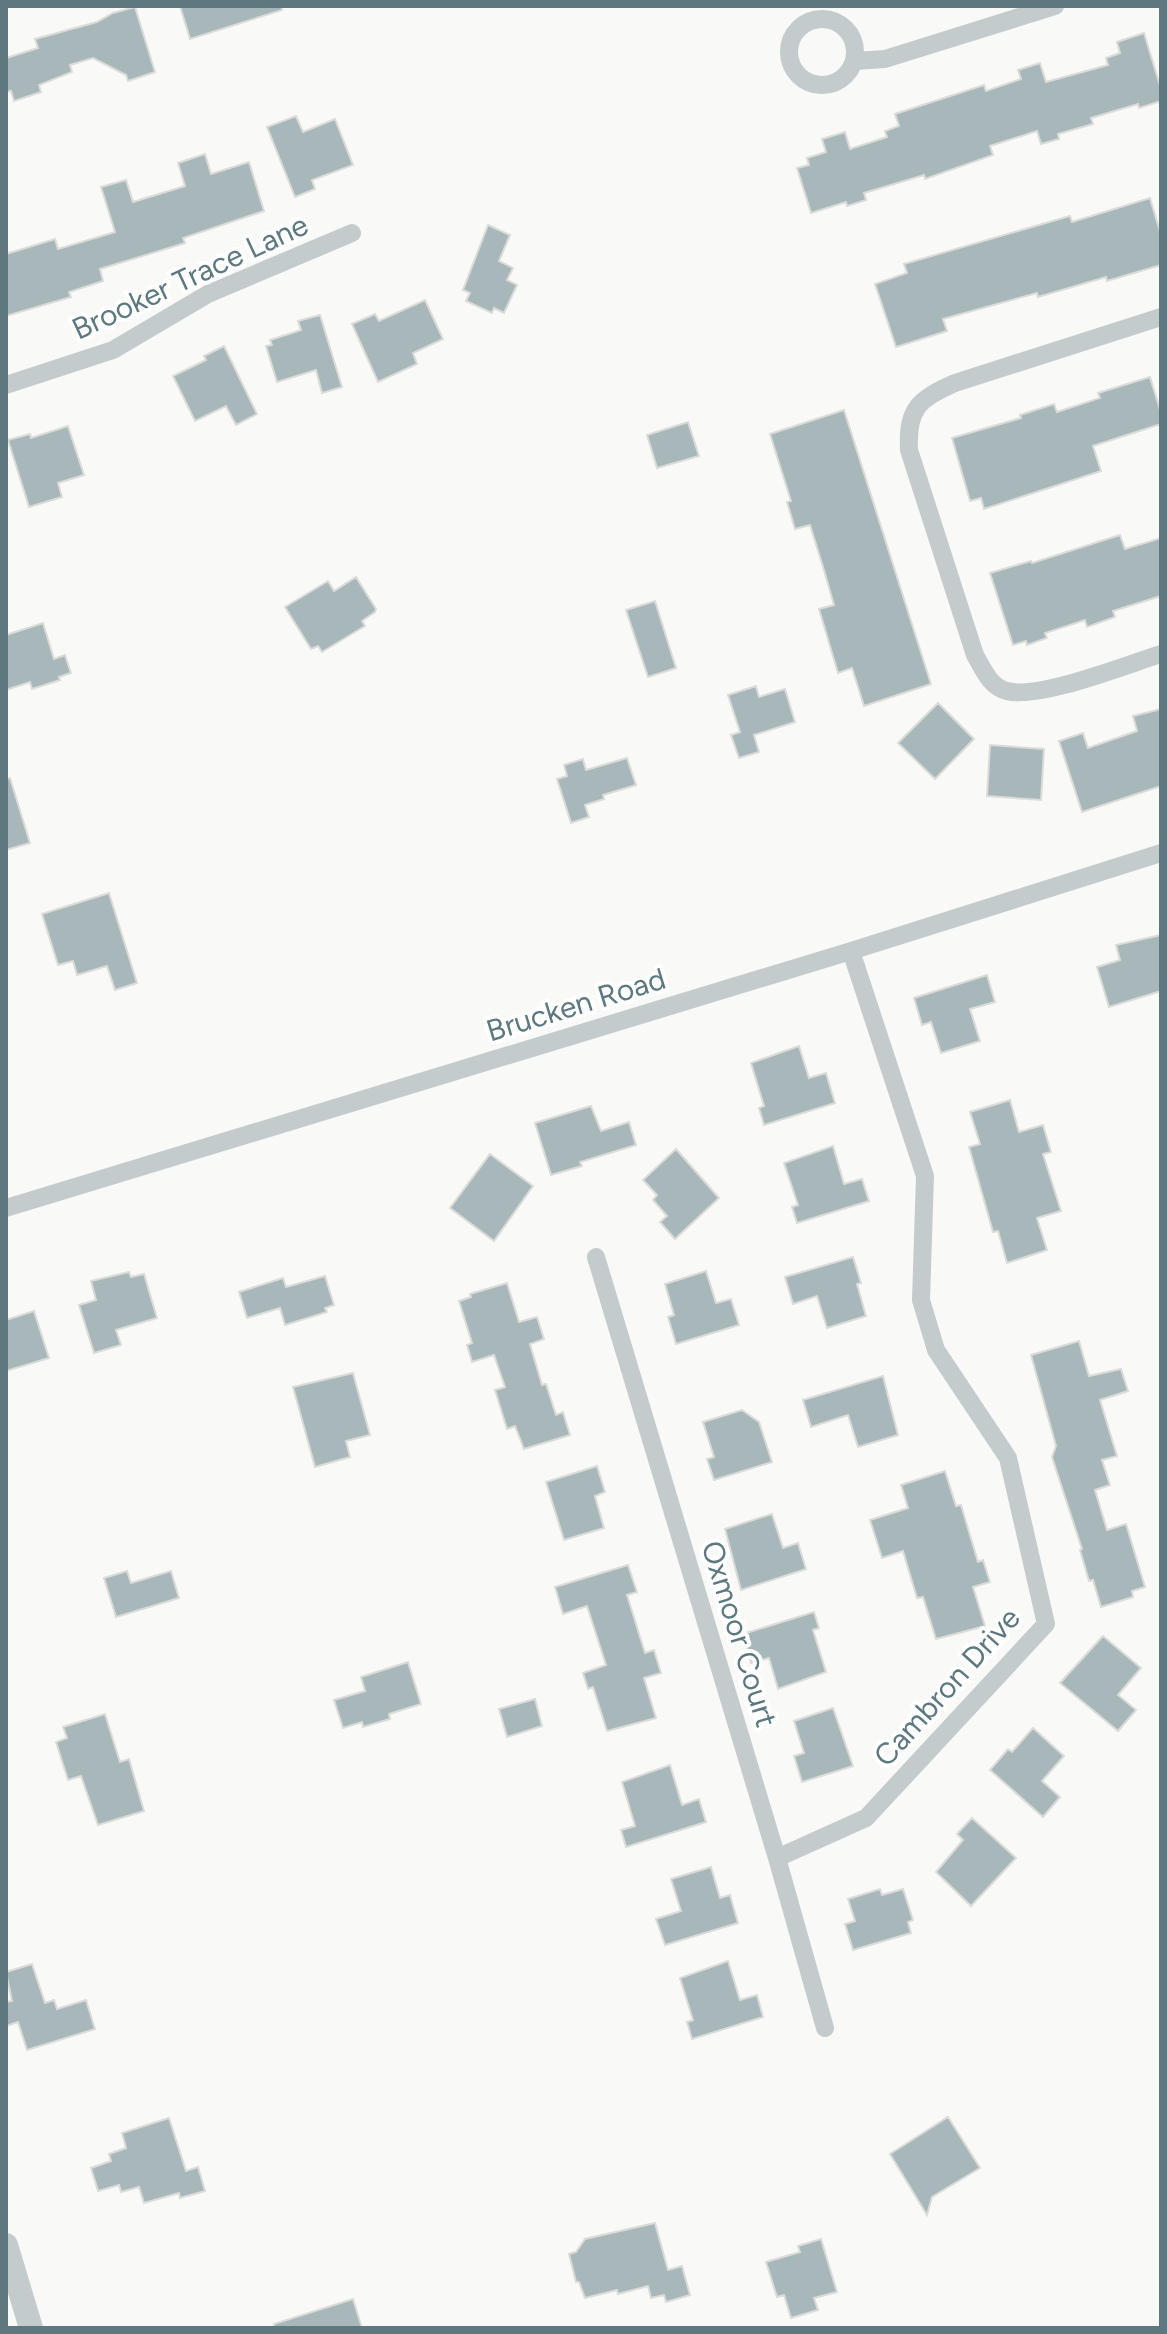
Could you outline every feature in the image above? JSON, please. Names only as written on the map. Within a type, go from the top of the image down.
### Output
[{"type":"street","points":[[855,61],[885,59],[1055,6]]},
{"type":"street","name":"Brooker Trace Lane","points":[[6,385],[113,350],[208,294],[352,233]]},
{"type":"street","points":[[1161,317],[955,383],[928,395],[914,410],[908,426],[909,450],[975,655],[988,679],[1006,691],[1025,692],[1056,686],[1161,654]]},
{"type":"street","name":"Brucken Road","points":[[6,1208],[851,951],[1161,853]]},
{"type":"street","name":"Cambron Drive","points":[[777,1858],[866,1818],[1046,1624],[1008,1458],[936,1350],[921,1300],[925,1176],[851,951]]},
{"type":"street","name":"Oxmoor Court","points":[[596,1257],[825,2028]]},
{"type":"street","points":[[6,2245],[31,2328]]},
{"type":"building","points":[[180,6],[282,6],[282,10],[190,39]]},
{"type":"building","points":[[135,7],[155,72],[128,81],[126,75],[93,58],[70,65],[72,72],[39,85],[41,92],[14,101],[11,91],[6,92],[6,58],[38,48],[35,39],[97,22],[113,13]]},
{"type":"building","points":[[1144,33],[1161,89],[1161,101],[1139,108],[1138,104],[1091,118],[1093,124],[1058,134],[1059,139],[1041,144],[1037,131],[990,146],[993,155],[925,179],[924,175],[864,193],[866,200],[847,206],[846,202],[811,213],[797,168],[809,165],[807,158],[826,152],[822,139],[845,132],[850,149],[887,137],[885,131],[899,126],[895,114],[984,85],[986,91],[1021,79],[1018,70],[1040,63],[1046,82],[1108,65],[1106,58],[1120,53],[1117,42]]},
{"type":"building","points":[[296,116],[303,132],[335,119],[353,165],[312,180],[315,189],[295,197],[267,127]]},
{"type":"building","points":[[205,154],[211,174],[249,162],[264,211],[183,238],[185,243],[100,269],[103,281],[69,292],[71,297],[6,316],[6,254],[55,239],[58,249],[115,232],[101,187],[126,180],[133,202],[185,186],[178,163]]},
{"type":"building","points":[[1150,198],[1161,235],[1161,265],[1038,297],[1037,293],[943,319],[947,331],[896,347],[875,284],[907,273],[904,264],[1070,216],[1072,222]]},
{"type":"building","points":[[488,225],[510,235],[499,261],[513,268],[507,280],[517,285],[504,313],[494,308],[492,313],[466,301],[470,293],[463,290]]},
{"type":"building","points":[[425,300],[443,339],[413,353],[417,364],[378,382],[352,324],[375,314],[379,321]]},
{"type":"building","points":[[320,315],[342,387],[322,393],[316,370],[277,382],[266,346],[272,345],[270,340],[301,330],[298,321]]},
{"type":"building","points":[[224,346],[257,414],[236,425],[226,406],[195,421],[173,376],[206,360],[204,356]]},
{"type":"building","points":[[1150,377],[1161,413],[1161,424],[1093,446],[1101,471],[984,509],[981,498],[970,501],[952,438],[1021,418],[1020,415],[1054,404],[1057,412],[1100,398],[1098,393]]},
{"type":"building","points":[[844,410],[931,684],[864,706],[852,668],[838,673],[819,609],[834,605],[810,525],[795,529],[787,502],[791,501],[770,434]]},
{"type":"building","points":[[688,422],[699,456],[657,468],[647,435]]},
{"type":"building","points":[[68,426],[84,475],[58,483],[62,497],[29,507],[8,440],[30,434],[31,438]]},
{"type":"building","points":[[1120,535],[1125,549],[1161,538],[1161,596],[1113,611],[1115,617],[1087,627],[1085,620],[1045,633],[1047,638],[1027,645],[1026,641],[1013,645],[990,573]]},
{"type":"building","points":[[356,577],[375,612],[362,621],[365,626],[322,652],[318,646],[311,649],[285,607],[328,581],[334,591]]},
{"type":"building","points":[[655,601],[676,668],[648,677],[626,610]]},
{"type":"building","points":[[43,623],[54,659],[65,655],[71,673],[32,689],[30,682],[6,690],[6,635]]},
{"type":"building","points":[[756,686],[759,697],[785,689],[795,722],[754,735],[759,752],[739,758],[731,735],[740,732],[728,695]]},
{"type":"building","points":[[938,703],[974,739],[935,779],[898,743]]},
{"type":"building","points":[[1161,709],[1161,786],[1082,812],[1059,741],[1083,733],[1088,748],[1137,731],[1133,716]]},
{"type":"building","points":[[990,745],[1044,749],[1041,800],[987,796]]},
{"type":"building","points":[[627,758],[636,785],[603,795],[604,799],[585,805],[589,817],[571,823],[557,779],[567,776],[564,765],[583,759],[586,770]]},
{"type":"building","points":[[10,778],[30,843],[6,850],[6,779]]},
{"type":"building","points":[[109,893],[137,983],[115,990],[107,966],[77,975],[73,961],[58,965],[42,914]]},
{"type":"building","points":[[1161,935],[1161,991],[1109,1007],[1097,967],[1120,960],[1116,945]]},
{"type":"building","points":[[987,975],[995,1002],[970,1009],[980,1041],[941,1053],[931,1022],[922,1025],[914,998]]},
{"type":"building","points":[[799,1046],[809,1078],[826,1073],[835,1103],[764,1125],[759,1108],[764,1106],[751,1063]]},
{"type":"building","points":[[1010,1100],[1019,1132],[1043,1125],[1051,1152],[1043,1154],[1061,1211],[1037,1218],[1047,1250],[1007,1263],[998,1231],[993,1232],[969,1147],[980,1144],[970,1112]]},
{"type":"building","points":[[591,1106],[601,1131],[629,1122],[636,1145],[580,1162],[582,1166],[551,1175],[535,1123]]},
{"type":"building","points":[[833,1146],[844,1184],[862,1179],[869,1201],[797,1223],[792,1207],[798,1205],[784,1163]]},
{"type":"building","points":[[676,1149],[719,1198],[675,1239],[660,1222],[667,1216],[653,1200],[657,1195],[643,1180]]},
{"type":"building","points":[[490,1154],[533,1186],[494,1241],[450,1208]]},
{"type":"building","points":[[853,1257],[866,1316],[827,1328],[817,1296],[793,1304],[785,1277]]},
{"type":"building","points":[[706,1271],[716,1303],[731,1299],[739,1325],[676,1344],[668,1317],[674,1315],[665,1284]]},
{"type":"building","points":[[129,1272],[131,1277],[144,1274],[157,1318],[116,1330],[121,1345],[94,1353],[79,1305],[96,1300],[91,1281]]},
{"type":"building","points":[[325,1276],[334,1305],[325,1308],[327,1312],[285,1325],[280,1308],[247,1318],[239,1292],[283,1278],[286,1287]]},
{"type":"building","points":[[507,1283],[519,1322],[537,1317],[544,1339],[530,1344],[542,1385],[546,1384],[556,1415],[563,1412],[570,1435],[524,1449],[515,1426],[507,1429],[495,1390],[505,1387],[494,1355],[472,1362],[467,1345],[472,1343],[459,1301],[471,1297],[470,1294]]},
{"type":"building","points":[[34,1311],[49,1358],[6,1371],[6,1320]]},
{"type":"building","points":[[1079,1341],[1089,1376],[1121,1369],[1128,1391],[1100,1400],[1117,1456],[1102,1460],[1110,1485],[1095,1490],[1107,1530],[1126,1524],[1145,1587],[1132,1591],[1133,1597],[1101,1607],[1093,1580],[1089,1581],[1082,1549],[1052,1457],[1056,1446],[1031,1355]]},
{"type":"building","points":[[353,1373],[370,1435],[346,1441],[350,1457],[315,1467],[293,1387]]},
{"type":"building","points":[[883,1376],[898,1435],[858,1447],[848,1415],[811,1427],[803,1400]]},
{"type":"building","points":[[742,1410],[759,1422],[772,1462],[714,1480],[707,1459],[714,1457],[703,1422]]},
{"type":"building","points":[[597,1466],[605,1492],[595,1496],[604,1528],[564,1540],[546,1482]]},
{"type":"building","points":[[945,1471],[956,1506],[961,1505],[978,1562],[983,1560],[990,1582],[973,1587],[985,1626],[936,1639],[923,1597],[917,1598],[903,1551],[882,1558],[870,1520],[908,1508],[901,1485]]},
{"type":"building","points":[[772,1514],[783,1548],[798,1543],[806,1569],[741,1590],[725,1529]]},
{"type":"building","points":[[628,1565],[637,1592],[627,1595],[645,1653],[654,1650],[661,1673],[644,1678],[656,1718],[607,1731],[593,1687],[588,1689],[583,1673],[606,1665],[587,1606],[563,1614],[555,1587]]},
{"type":"building","points":[[127,1571],[131,1583],[171,1571],[179,1598],[116,1617],[104,1578]]},
{"type":"building","points":[[814,1612],[819,1628],[813,1630],[826,1672],[778,1689],[769,1658],[751,1663],[743,1634]]},
{"type":"building","points":[[1103,1636],[1141,1668],[1118,1695],[1136,1710],[1118,1731],[1060,1683]]},
{"type":"building","points":[[408,1662],[421,1704],[389,1714],[390,1719],[363,1727],[362,1722],[343,1728],[334,1700],[365,1691],[361,1677]]},
{"type":"building","points":[[535,1699],[542,1726],[507,1737],[499,1709]]},
{"type":"building","points":[[833,1708],[853,1766],[802,1782],[794,1756],[804,1753],[794,1721]]},
{"type":"building","points":[[105,1714],[120,1762],[129,1759],[144,1811],[98,1825],[81,1776],[68,1780],[56,1742],[67,1738],[63,1727]]},
{"type":"building","points":[[1033,1728],[1064,1756],[1042,1781],[1060,1797],[1043,1817],[990,1770],[1008,1749],[1012,1752]]},
{"type":"building","points":[[670,1765],[682,1805],[699,1799],[706,1822],[626,1847],[621,1830],[635,1826],[622,1782]]},
{"type":"building","points":[[972,1818],[1016,1858],[971,1906],[936,1872],[963,1840],[957,1834]]},
{"type":"building","points":[[711,1867],[720,1898],[730,1895],[738,1923],[665,1945],[656,1919],[681,1911],[671,1879]]},
{"type":"building","points":[[880,1889],[882,1895],[903,1889],[913,1920],[908,1922],[911,1933],[853,1950],[845,1924],[855,1921],[848,1899]]},
{"type":"building","points":[[728,1961],[740,2000],[757,1995],[763,2017],[692,2039],[687,2022],[693,2020],[680,1978]]},
{"type":"building","points":[[32,1964],[45,2003],[54,2000],[57,2009],[86,2000],[95,2029],[27,2050],[18,2022],[6,2026],[6,2002],[12,2001],[6,1972]]},
{"type":"building","points":[[948,2117],[980,2168],[932,2197],[927,2215],[890,2154]]},
{"type":"building","points":[[169,2118],[186,2171],[198,2167],[205,2191],[180,2198],[179,2193],[144,2203],[139,2187],[121,2192],[119,2185],[98,2191],[91,2168],[111,2161],[109,2154],[126,2148],[122,2133]]},
{"type":"building","points":[[655,2223],[668,2270],[682,2266],[690,2295],[666,2302],[664,2295],[651,2298],[648,2286],[585,2298],[579,2282],[576,2282],[569,2254],[576,2252],[585,2239]]},
{"type":"building","points":[[821,2239],[837,2292],[814,2298],[818,2310],[791,2318],[784,2295],[777,2297],[766,2262],[800,2252],[798,2246]]},
{"type":"building","points":[[353,2299],[362,2328],[274,2328],[274,2324]]}]
